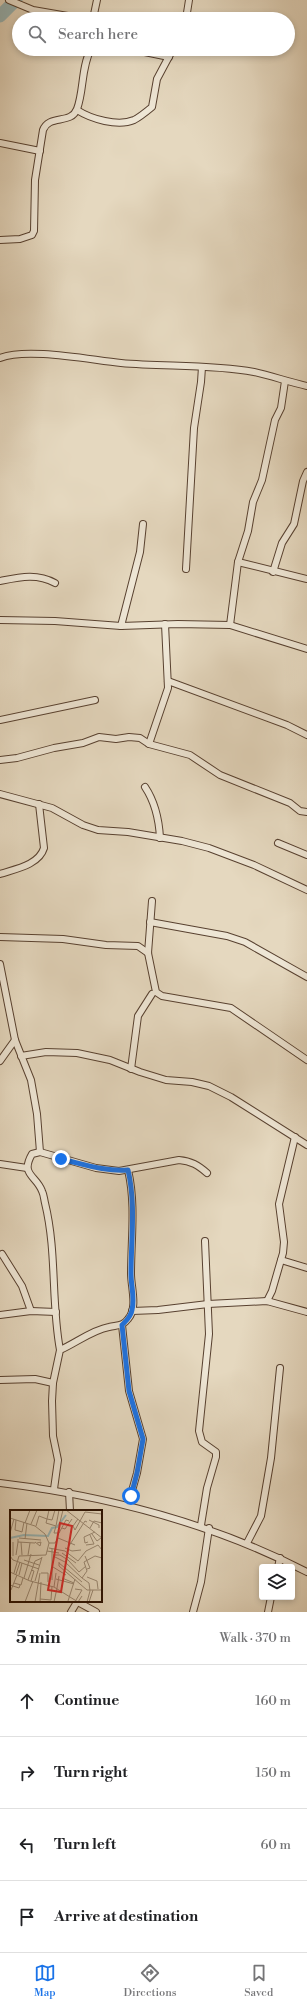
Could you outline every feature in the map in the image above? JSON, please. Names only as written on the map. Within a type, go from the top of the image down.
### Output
[{"type":"street","points":[[9,0],[33,10],[45,12]]},
{"type":"street","points":[[94,12],[97,0]]},
{"type":"street","points":[[187,12],[189,0]]},
{"type":"street","points":[[0,240],[20,239],[32,235],[34,231],[35,180],[47,124],[50,121],[66,119],[77,110],[89,56]]},
{"type":"street","points":[[77,110],[85,116],[104,120],[118,122],[134,120],[152,107],[157,79],[169,57],[164,56]]},
{"type":"street","points":[[0,143],[40,151]]},
{"type":"street","points":[[0,358],[16,354],[59,355],[122,363],[202,367],[254,372],[307,386]]},
{"type":"street","points":[[186,569],[194,428],[202,367]]},
{"type":"street","points":[[230,625],[238,562],[248,531],[253,502],[262,480],[275,420],[281,408],[285,381]]},
{"type":"street","points":[[273,572],[282,543],[292,530],[303,481],[307,472]]},
{"type":"street","points":[[120,626],[140,552],[143,524]]},
{"type":"street","points":[[238,562],[273,572],[307,579]]},
{"type":"street","points":[[0,581],[25,576],[42,577],[55,583]]},
{"type":"street","points":[[0,620],[55,621],[120,626],[165,624],[230,625],[307,649]]},
{"type":"street","points":[[149,744],[168,688],[165,624]]},
{"type":"street","points":[[168,681],[287,725],[307,735]]},
{"type":"street","points":[[0,720],[95,700]]},
{"type":"street","points":[[0,760],[18,758],[54,748],[83,743],[99,736],[116,739],[129,737],[140,738],[149,744],[190,756],[220,775],[290,803],[300,811],[307,812]]},
{"type":"street","points":[[145,787],[154,805],[160,838]]},
{"type":"street","points":[[0,794],[52,808],[83,825],[106,831],[128,832],[209,848],[254,865],[307,890]]},
{"type":"street","points":[[0,874],[37,860],[42,854],[44,848],[39,804]]},
{"type":"street","points":[[278,843],[307,855]]},
{"type":"street","points":[[152,901],[148,953],[156,992],[162,996],[232,1008],[307,1060]]},
{"type":"street","points":[[150,922],[227,936],[245,942],[307,977]]},
{"type":"street","points":[[0,937],[63,939],[106,945],[138,946],[146,950],[148,953]]},
{"type":"street","points":[[0,964],[15,1040],[20,1056],[31,1080],[37,1114],[40,1152]]},
{"type":"street","points":[[131,1069],[138,1016],[152,994]]},
{"type":"street","points":[[0,1061],[15,1040]]},
{"type":"street","points":[[20,1056],[46,1052],[77,1052],[110,1060],[131,1069],[166,1080],[192,1082],[209,1086],[231,1097],[307,1145]]},
{"type":"street","points":[[295,1137],[307,1139]]},
{"type":"street","points":[[267,1301],[272,1291],[281,1260],[284,1242],[279,1204],[280,1195],[295,1137]]},
{"type":"street","points":[[54,1489],[58,1460],[53,1436],[53,1384],[60,1350],[56,1328],[51,1229],[42,1191],[30,1176],[27,1168],[27,1162],[32,1154],[40,1152],[96,1168],[119,1171],[179,1160],[188,1161],[199,1166],[207,1173]]},
{"type":"street","points":[[0,1164],[27,1168]]},
{"type":"street","points":[[60,1350],[89,1334],[108,1327],[122,1325],[129,1318],[132,1311],[132,1197],[128,1170]]},
{"type":"street","points":[[201,1525],[207,1488],[216,1457],[216,1452],[202,1442],[198,1430],[209,1334],[204,1241]]},
{"type":"street","points":[[2,1254],[22,1286],[31,1311]]},
{"type":"street","points":[[281,1260],[307,1268]]},
{"type":"street","points":[[132,1311],[158,1310],[208,1304],[267,1301],[307,1312]]},
{"type":"street","points":[[0,1315],[31,1311],[56,1312]]},
{"type":"street","points":[[122,1325],[129,1391],[143,1439],[137,1473],[128,1505]]},
{"type":"street","points":[[247,1543],[261,1516],[270,1458],[280,1368]]},
{"type":"street","points":[[0,1380],[35,1379],[53,1384]]},
{"type":"street","points":[[0,1483],[54,1489],[128,1505],[201,1525],[247,1543],[307,1572]]},
{"type":"street","points":[[68,1492],[70,1510]]},
{"type":"street","points":[[193,1612],[201,1582],[209,1528]]},
{"type":"street","points":[[279,1564],[280,1558]]},
{"type":"street","points":[[268,1612],[270,1600]]},
{"type":"street","points":[[71,1612],[76,1602]]},
{"type":"street","points":[[78,1602],[96,1612]]},
{"type":"waterway","points":[[0,16],[16,0]]},
{"type":"route","points":[[61,1159],[96,1168],[119,1171],[128,1170],[131,1182],[133,1238],[131,1275],[133,1296],[132,1311],[129,1318],[122,1325],[129,1391],[143,1439],[131,1496]]}]
